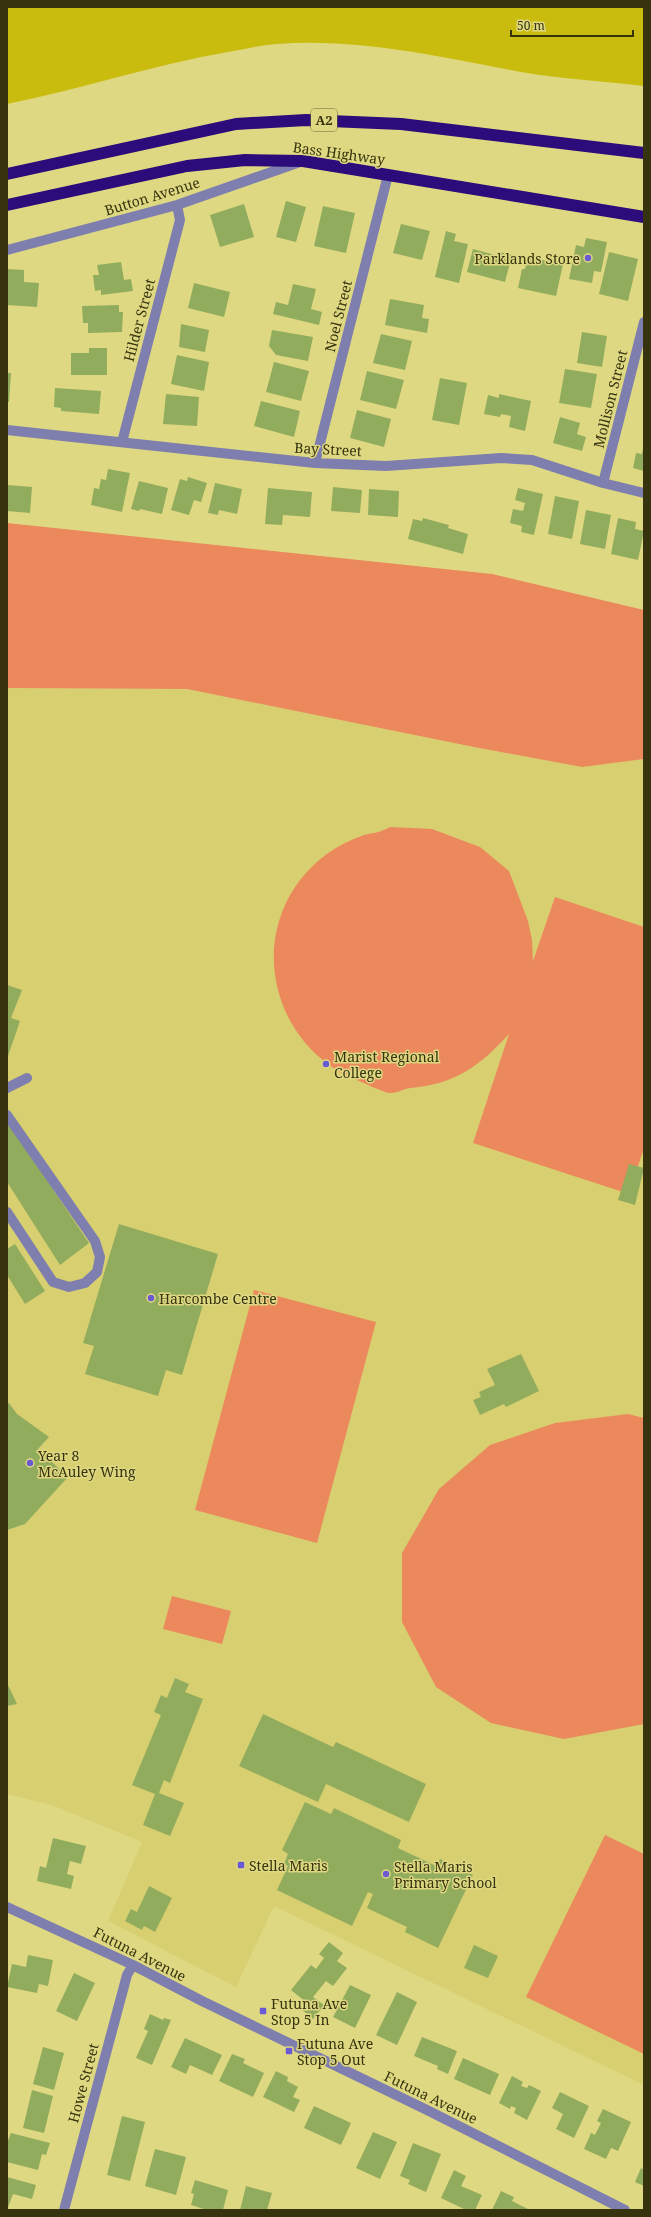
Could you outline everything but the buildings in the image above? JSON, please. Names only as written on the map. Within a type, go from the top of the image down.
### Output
[{"type":"highway","name":"Bass Highway","points":[[7,174],[236,124],[306,120],[401,124],[644,153]]},
{"type":"highway","name":"Bass Highway","points":[[7,205],[187,166],[245,160],[303,161],[644,217]]},
{"type":"street","name":"Button Avenue","points":[[7,250],[177,205],[303,161]]},
{"type":"street","name":"Noel Street","points":[[315,464],[388,175]]},
{"type":"street","name":"Hilder Street","points":[[122,442],[180,220],[177,205]]},
{"type":"street","name":"Mollison Street","points":[[603,483],[644,322]]},
{"type":"street","name":"Bay Street","points":[[7,430],[315,464],[386,466],[501,458],[532,460],[603,483],[644,493]]},
{"type":"street","points":[[7,1088],[27,1078]]},
{"type":"street","points":[[7,1115],[95,1241],[100,1256],[96,1272],[85,1283],[68,1287],[53,1282],[7,1212]]},
{"type":"street","name":"Futuna Avenue","points":[[7,1907],[133,1965],[195,1998],[427,2110],[625,2210]]},
{"type":"street","name":"Howe Street","points":[[66,2210],[127,1975],[133,1965]]},
{"type":"shaded area","points":[[7,7],[644,7],[644,86],[521,72],[430,55],[369,46],[308,43],[265,45],[200,57],[7,104]]},
{"type":"shaded area","points":[[7,523],[492,574],[644,610],[644,759],[582,767],[474,747],[187,689],[7,688]]},
{"type":"shaded area","name":"Marist Regional College","points":[[7,688],[187,689],[474,747],[582,767],[644,759],[644,2085],[274,1906],[236,1987],[108,1921],[142,1842],[52,1805],[7,1794]]},
{"type":"shaded area","points":[[390,827],[432,829],[480,847],[509,871],[528,921],[532,940],[533,961],[555,897],[644,927],[644,1148],[629,1194],[473,1143],[509,1034],[477,1064],[454,1078],[427,1086],[409,1088],[391,1093],[387,1093],[354,1079],[324,1061],[301,1038],[285,1011],[276,980],[274,949],[280,918],[294,888],[317,862],[339,846],[351,840]]},
{"type":"shaded area","points":[[254,1290],[376,1322],[317,1543],[195,1510]]},
{"type":"shaded area","points":[[628,1414],[644,1418],[644,1724],[564,1739],[491,1723],[436,1687],[402,1622],[402,1553],[439,1489],[490,1445],[555,1423]]},
{"type":"shaded area","points":[[172,1596],[231,1611],[222,1644],[163,1629]]},
{"type":"shaded area","points":[[605,1835],[644,1854],[644,2054],[526,1997]]},
{"type":"place","name":"Parklands Store","points":[[588,258]]},
{"type":"place","name":"Marist Regional College","points":[[326,1064]]},
{"type":"place","name":"Harcombe Centre","points":[[151,1298]]},
{"type":"place","name":"Year 8 McAuley Wing","points":[[30,1463]]},
{"type":"place","name":"Stella Maris","points":[[241,1865]]},
{"type":"place","name":"Stella Maris Primary School","points":[[386,1874]]},
{"type":"place","name":"Futuna Ave Stop 5 In","points":[[263,2011]]},
{"type":"place","name":"Futuna Ave Stop 5 Out","points":[[289,2051]]}]
